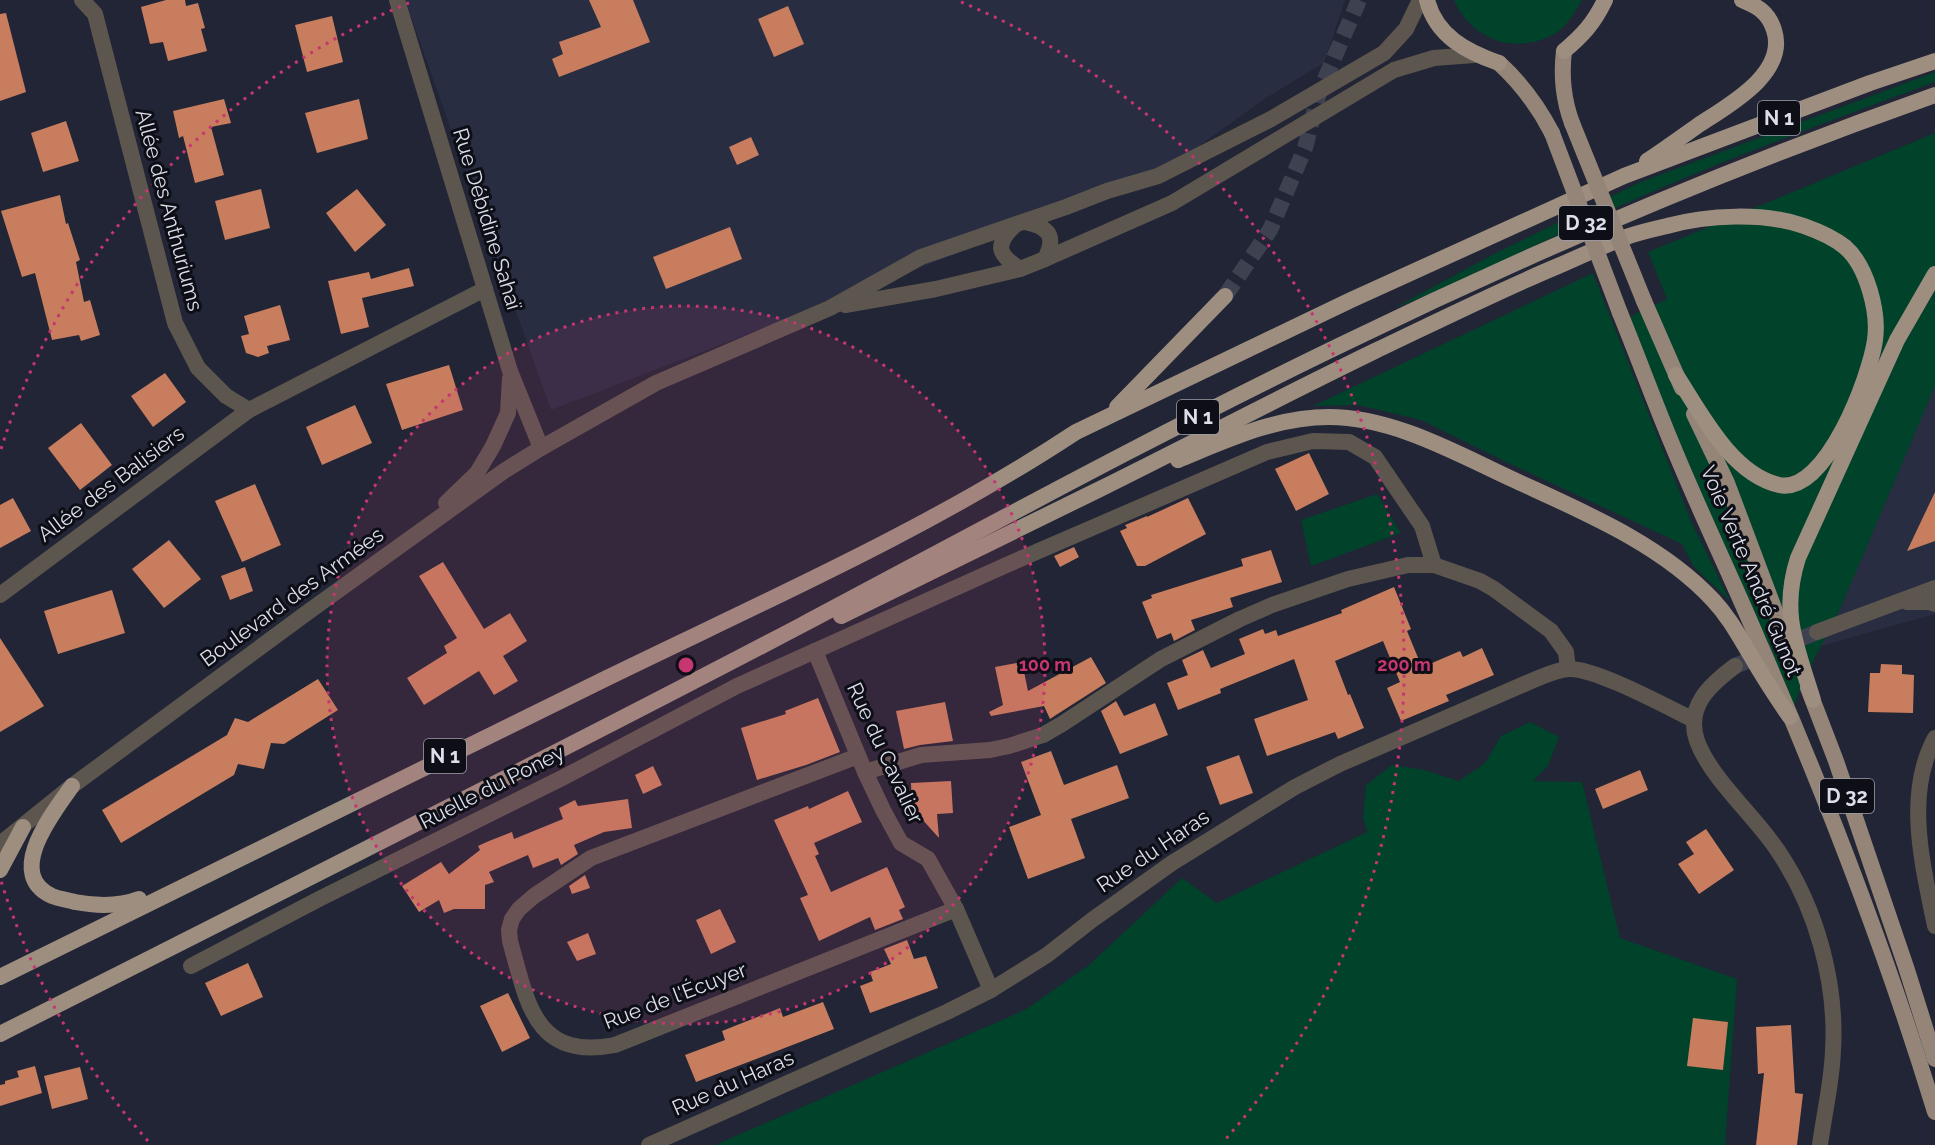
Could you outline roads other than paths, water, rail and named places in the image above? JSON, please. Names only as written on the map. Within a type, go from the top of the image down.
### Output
[{"type":"highway","points":[[1427,0],[1441,28],[1452,40],[1474,55],[1498,63]]},
{"type":"highway","points":[[1564,51],[1583,35],[1598,15],[1605,0]]},
{"type":"highway","points":[[1624,176],[1738,99],[1761,78],[1773,60],[1777,38],[1772,24],[1762,10],[1742,0]]},
{"type":"highway","name":"N 1","points":[[0,977],[201,876],[902,534],[1035,459],[1076,432],[1351,300],[1624,176],[1870,83],[1935,61]]},
{"type":"highway","name":"N 1","points":[[0,1034],[694,681],[1163,435],[1356,337],[1522,259],[1670,196],[1935,95]]},
{"type":"highway","points":[[694,681],[717,677],[1278,398],[1514,285],[1629,236],[1681,222],[1743,216],[1785,219],[1823,233],[1847,249],[1867,281],[1874,307],[1875,339],[1865,376],[1854,407],[1835,444],[1818,468],[1804,481],[1784,486],[1753,474],[1719,440],[1676,375]]},
{"type":"highway","points":[[1813,700],[1792,630],[1789,596],[1793,575],[1798,558],[1897,340],[1935,274]]},
{"type":"highway","points":[[1109,416],[1225,296]]},
{"type":"highway","points":[[1101,488],[1121,483],[1238,435],[1290,420],[1332,417],[1362,420],[1413,435],[1579,510],[1629,536],[1657,554],[1701,588],[1724,611],[1772,692],[1790,717]]},
{"type":"highway","points":[[72,786],[47,822],[32,860],[34,879],[46,892],[84,904],[119,905],[201,876]]},
{"type":"highway","points":[[0,870],[23,828]]},
{"type":"main road","name":"Voie Verte André Gunot","points":[[1564,51],[1562,69],[1565,103],[1572,123],[1644,301],[1727,483],[1776,616],[1813,700],[1836,761],[1935,1059]]},
{"type":"main road","name":"Voie Verte André Gunot","points":[[1498,63],[1529,93],[1552,134],[1671,442],[1758,640],[1876,935],[1935,1112]]},
{"type":"street","name":"Allée des Anthuriums","points":[[82,0],[95,14],[175,323],[198,368],[226,396],[249,410]]},
{"type":"street","name":"Rue Débidine Sahaï","points":[[397,0],[510,372],[541,448]]},
{"type":"street","points":[[830,308],[921,257],[1107,191],[1158,176],[1271,119],[1384,53],[1406,30],[1420,0]]},
{"type":"street","points":[[830,308],[936,289],[1020,269],[1172,203],[1394,70],[1434,58],[1474,55]]},
{"type":"street","points":[[1020,269],[1008,261],[1001,243],[1003,238],[1020,223],[1041,226],[1050,235],[1051,244],[1045,259]]},
{"type":"street","name":"Allée des Balisiers","points":[[0,595],[249,410],[485,289]]},
{"type":"street","name":"Boulevard des Armées","points":[[0,844],[23,828],[72,786],[504,471],[656,383],[830,308]]},
{"type":"street","points":[[406,543],[477,473],[493,446],[508,413],[510,372]]},
{"type":"street","name":"Ruelle du Poney","points":[[191,966],[321,898],[562,778],[737,686],[1011,563],[1267,452],[1313,441],[1349,442],[1375,457],[1422,526],[1434,565]]},
{"type":"street","points":[[865,772],[921,755],[990,750],[1043,735],[1161,659],[1272,605],[1367,573],[1408,565],[1434,565],[1480,581],[1551,631],[1566,652],[1568,669],[1603,678],[1694,720]]},
{"type":"street","points":[[1817,632],[1935,588]]},
{"type":"street","points":[[1894,603],[1913,601],[1935,604]]},
{"type":"street","name":"Rue du Cavalier","points":[[814,651],[865,772],[901,843],[928,859],[956,909],[991,990]]},
{"type":"street","points":[[1735,666],[1716,680],[1702,696],[1694,720],[1697,740],[1714,771],[1778,850],[1808,908],[1824,956],[1833,1010],[1834,1033],[1820,1145]]},
{"type":"street","name":"Rue du Haras","points":[[649,1145],[991,990],[1047,954],[1173,863],[1295,787],[1340,764],[1536,679],[1568,669]]},
{"type":"street","points":[[1935,738],[1918,793],[1922,850],[1935,926]]},
{"type":"street","name":"Rue de l'Écuyer","points":[[858,756],[591,858],[534,896],[519,909],[512,919],[509,930],[510,941],[533,1016],[549,1034],[569,1045],[599,1048],[615,1045],[956,909]]},
{"type":"tunnel","points":[[1225,296],[1270,230],[1305,148],[1319,93],[1359,0]]},
{"type":"tunnel","points":[[1735,666],[1817,632]]}]
